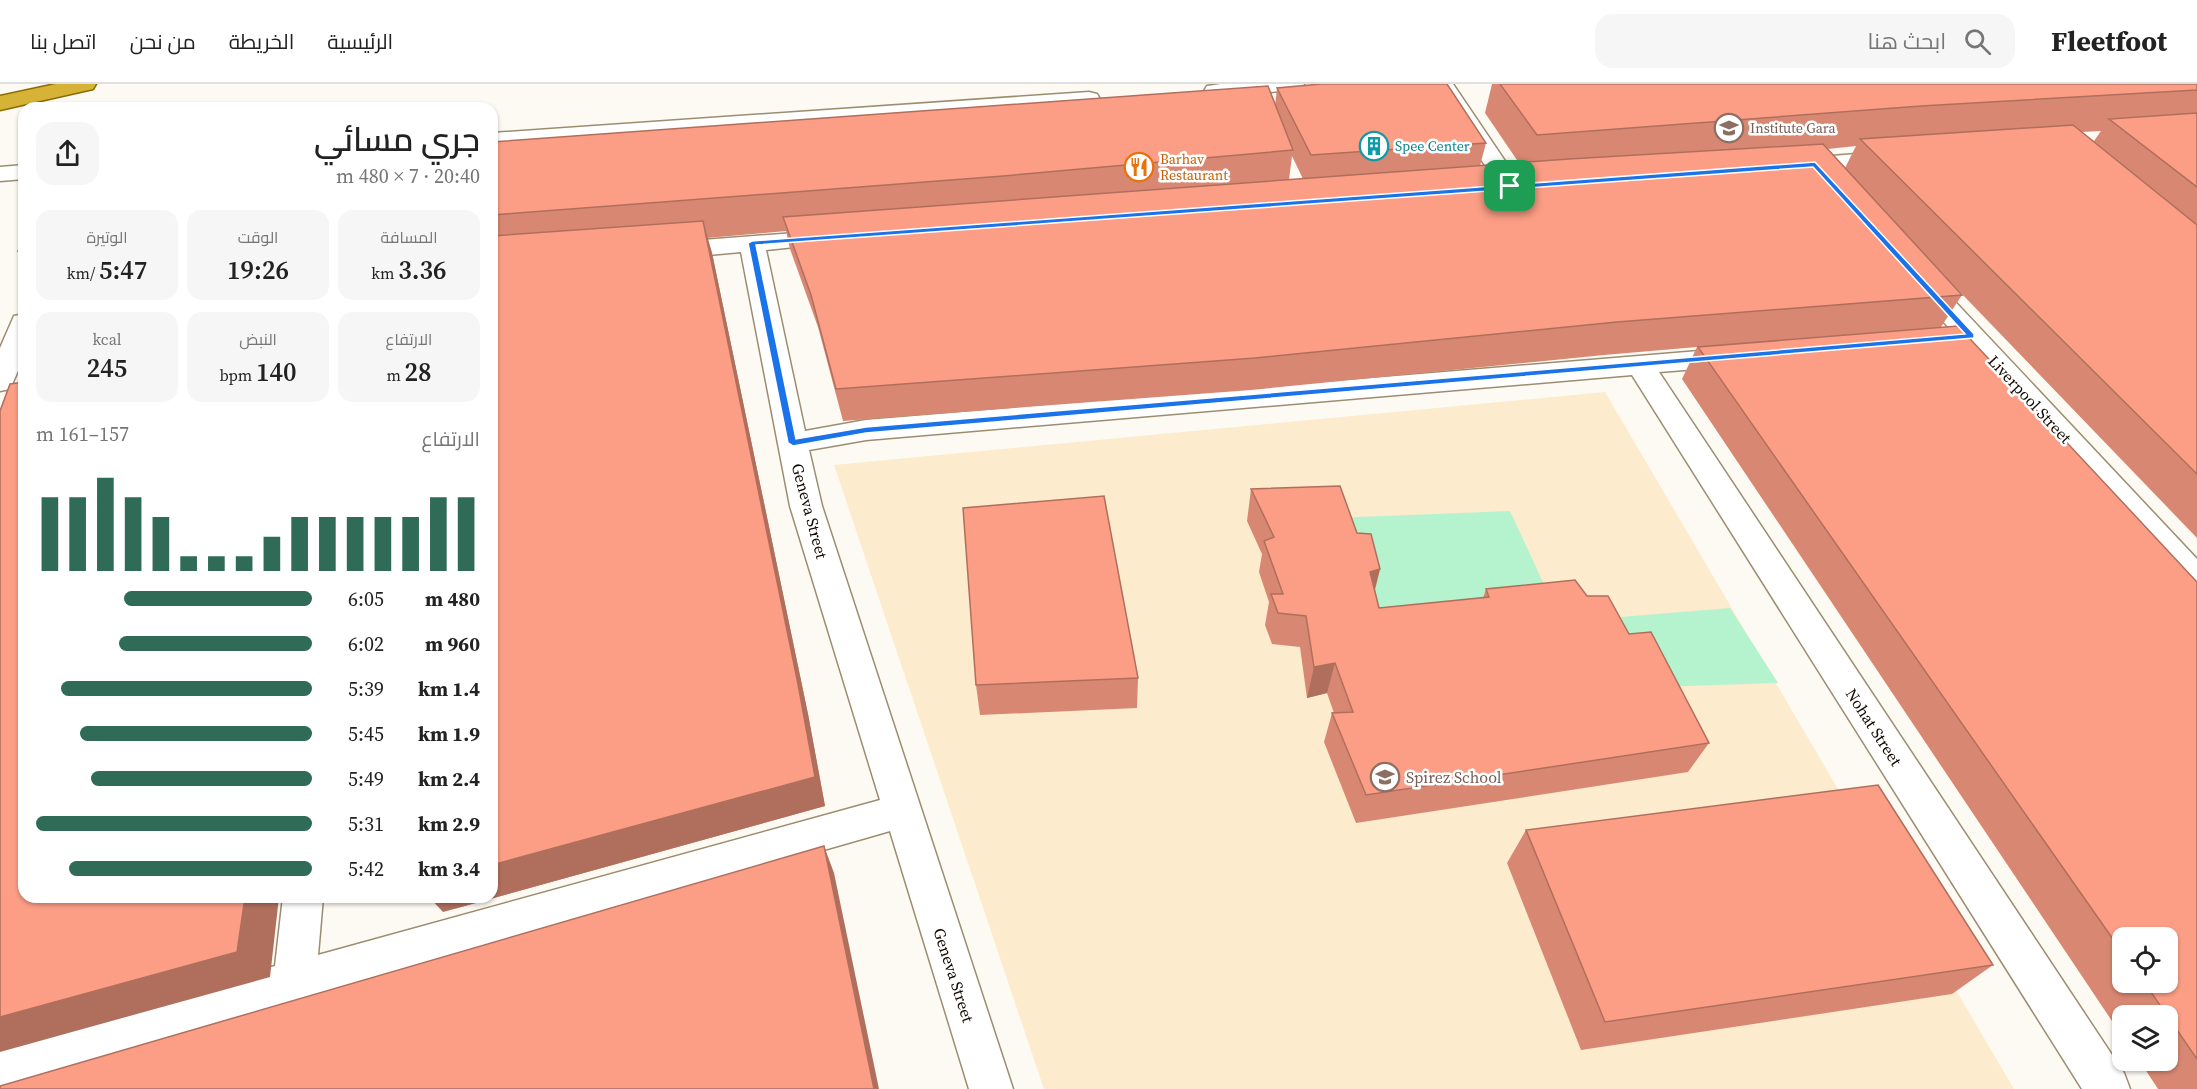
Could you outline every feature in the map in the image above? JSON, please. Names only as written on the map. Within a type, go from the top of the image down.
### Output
[{"type":"highway","points":[[0,103],[85,84]]},
{"type":"street","points":[[1195,92],[1293,84]]},
{"type":"street","points":[[1442,84],[1510,186]]},
{"type":"street","points":[[498,140],[1112,98]]},
{"type":"street","points":[[1768,168],[1919,156]]},
{"type":"street","points":[[1815,164],[1838,190]]},
{"type":"street","points":[[0,174],[18,172]]},
{"type":"street","points":[[645,253],[857,236]]},
{"type":"street","points":[[752,243],[793,443]]},
{"type":"street","name":"Liverpool Street","points":[[1901,259],[2197,580]]},
{"type":"street","points":[[1936,339],[1971,336]]},
{"type":"street","points":[[0,382],[18,337]]},
{"type":"street","name":"Geneva Street","points":[[991,1089],[806,506],[793,443],[866,430],[1759,355]]},
{"type":"street","name":"Nohat Street","points":[[1641,366],[2108,1089]]},
{"type":"street","points":[[0,1064],[295,979],[902,811]]},
{"type":"street","points":[[295,979],[302,903]]},
{"type":"shaded area","name":"Spirez School","points":[[1605,392],[2014,1089],[1044,1089],[834,465]]},
{"type":"green space","points":[[1510,511],[1553,604],[1368,627],[1333,518]]},
{"type":"green space","points":[[1730,608],[1778,683],[1657,687],[1608,618]]},
{"type":"building","points":[[1321,84],[1447,84],[1486,143],[1311,155],[1277,88]]},
{"type":"building","points":[[1500,84],[2197,84],[2197,90],[1921,106],[1537,135]]},
{"type":"building","points":[[1268,86],[1293,150],[1003,176],[498,215],[498,142]]},
{"type":"building","points":[[2197,113],[2197,187],[2109,119]]},
{"type":"building","points":[[2073,125],[2197,225],[2197,474],[1860,139]]},
{"type":"building","points":[[1823,144],[1962,295],[1617,322],[1255,358],[836,389],[811,295],[783,217],[1569,159]]},
{"type":"building","points":[[703,221],[815,777],[498,863],[498,236]]},
{"type":"building","points":[[1958,326],[2197,582],[2197,1059],[2178,1031],[2178,1005],[2160,1005],[2152,993],[2178,993],[2178,927],[2112,927],[2112,938],[1698,347]]},
{"type":"building","points":[[18,383],[18,903],[244,903],[237,952],[0,1017],[0,411],[10,384]]},
{"type":"building","name":"Spirez School","points":[[1340,486],[1357,533],[1371,534],[1380,569],[1370,572],[1379,608],[1489,597],[1486,589],[1575,580],[1587,596],[1608,596],[1629,634],[1651,632],[1709,743],[1366,795],[1332,713],[1353,712],[1335,663],[1314,667],[1306,616],[1278,613],[1271,594],[1283,594],[1264,541],[1274,537],[1251,489]]},
{"type":"building","points":[[1104,496],[1138,678],[976,685],[963,508]]},
{"type":"building","points":[[1878,785],[1993,965],[1605,1022],[1526,830]]},
{"type":"building","points":[[824,846],[874,1089],[0,1089],[0,1086]]},
{"type":"place","name":"Institute Gara","points":[[1729,128]]},
{"type":"place","name":"Spee Center","points":[[1374,146]]},
{"type":"place","name":"Barhav Restaurant","points":[[1139,167]]},
{"type":"place","name":"Spirez School","points":[[1385,777]]},
{"type":"route","points":[[1815,164],[1971,336],[1641,366],[866,430],[793,443],[752,243],[1510,186],[1815,164]]}]
